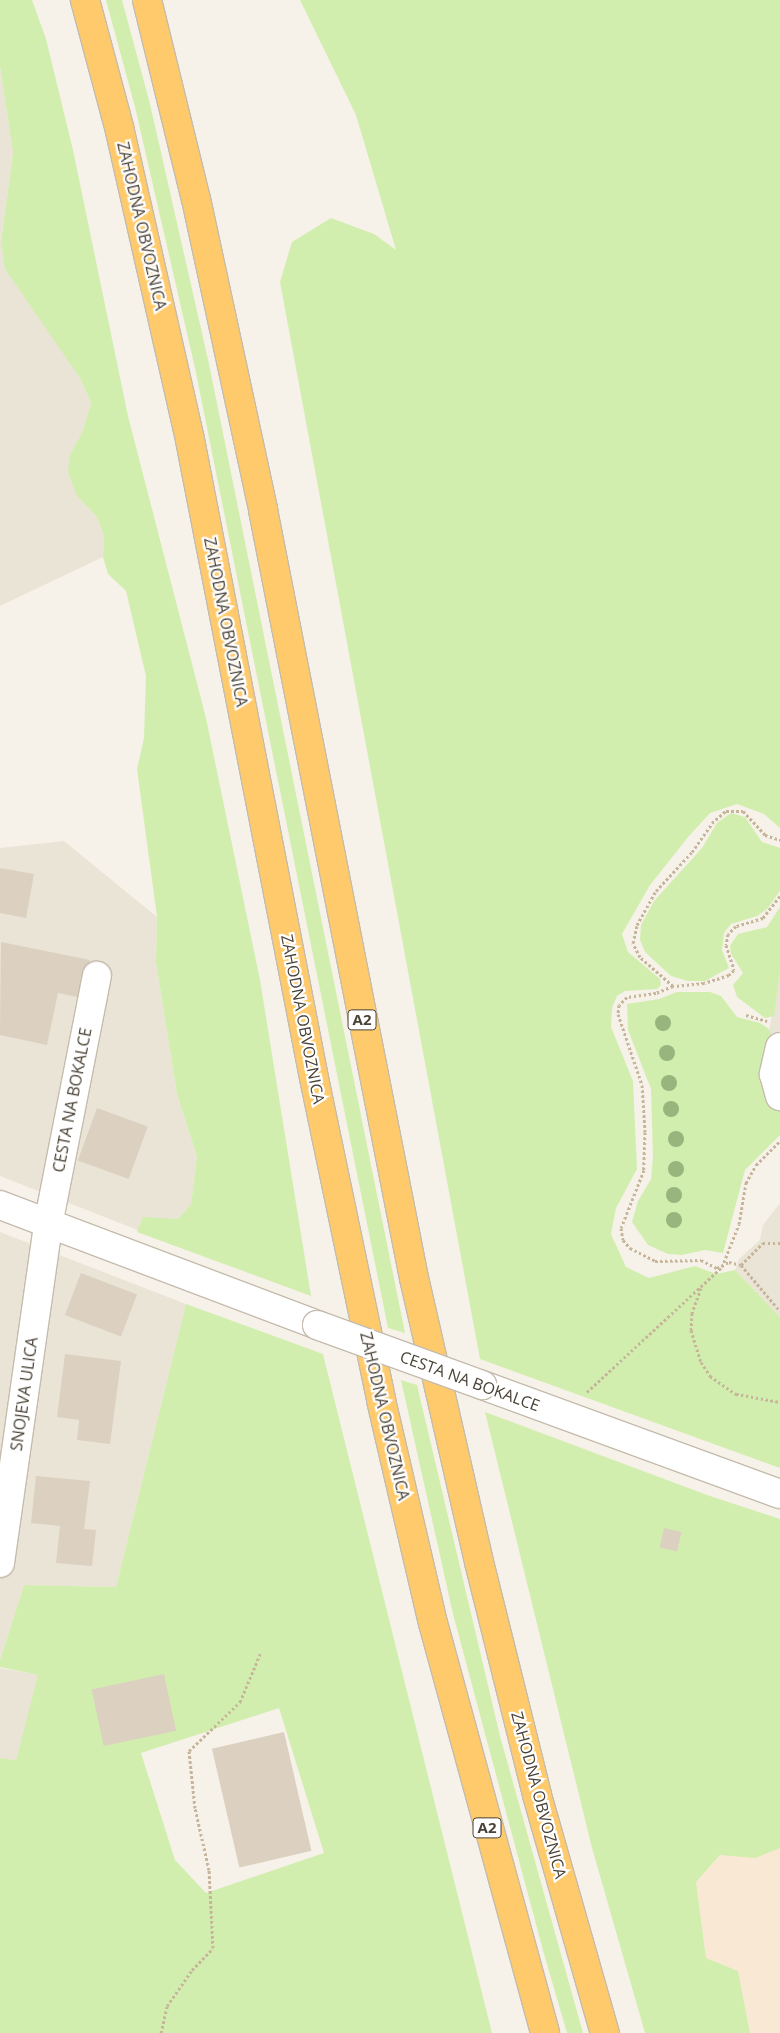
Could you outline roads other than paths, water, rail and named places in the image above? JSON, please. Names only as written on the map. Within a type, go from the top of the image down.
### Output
[{"type":"highway","name":"ZAHODNA OBVOZNICA","points":[[85,0],[119,128],[190,440],[347,1241],[433,1623],[545,2033]]},
{"type":"highway","name":"ZAHODNA OBVOZNICA","points":[[147,0],[196,199],[254,464],[414,1278],[479,1562],[535,1785],[605,2033]]},
{"type":"street","name":"CESTA NA BOKALCE","points":[[48,1225],[97,976]]},
{"type":"street","points":[[780,1047],[774,1074],[780,1096]]},
{"type":"street","name":"CESTA NA BOKALCE","points":[[0,1205],[48,1225],[317,1325],[780,1494]]},
{"type":"street","name":"SNOJEVA ULICA","points":[[0,1563],[48,1225]]}]
